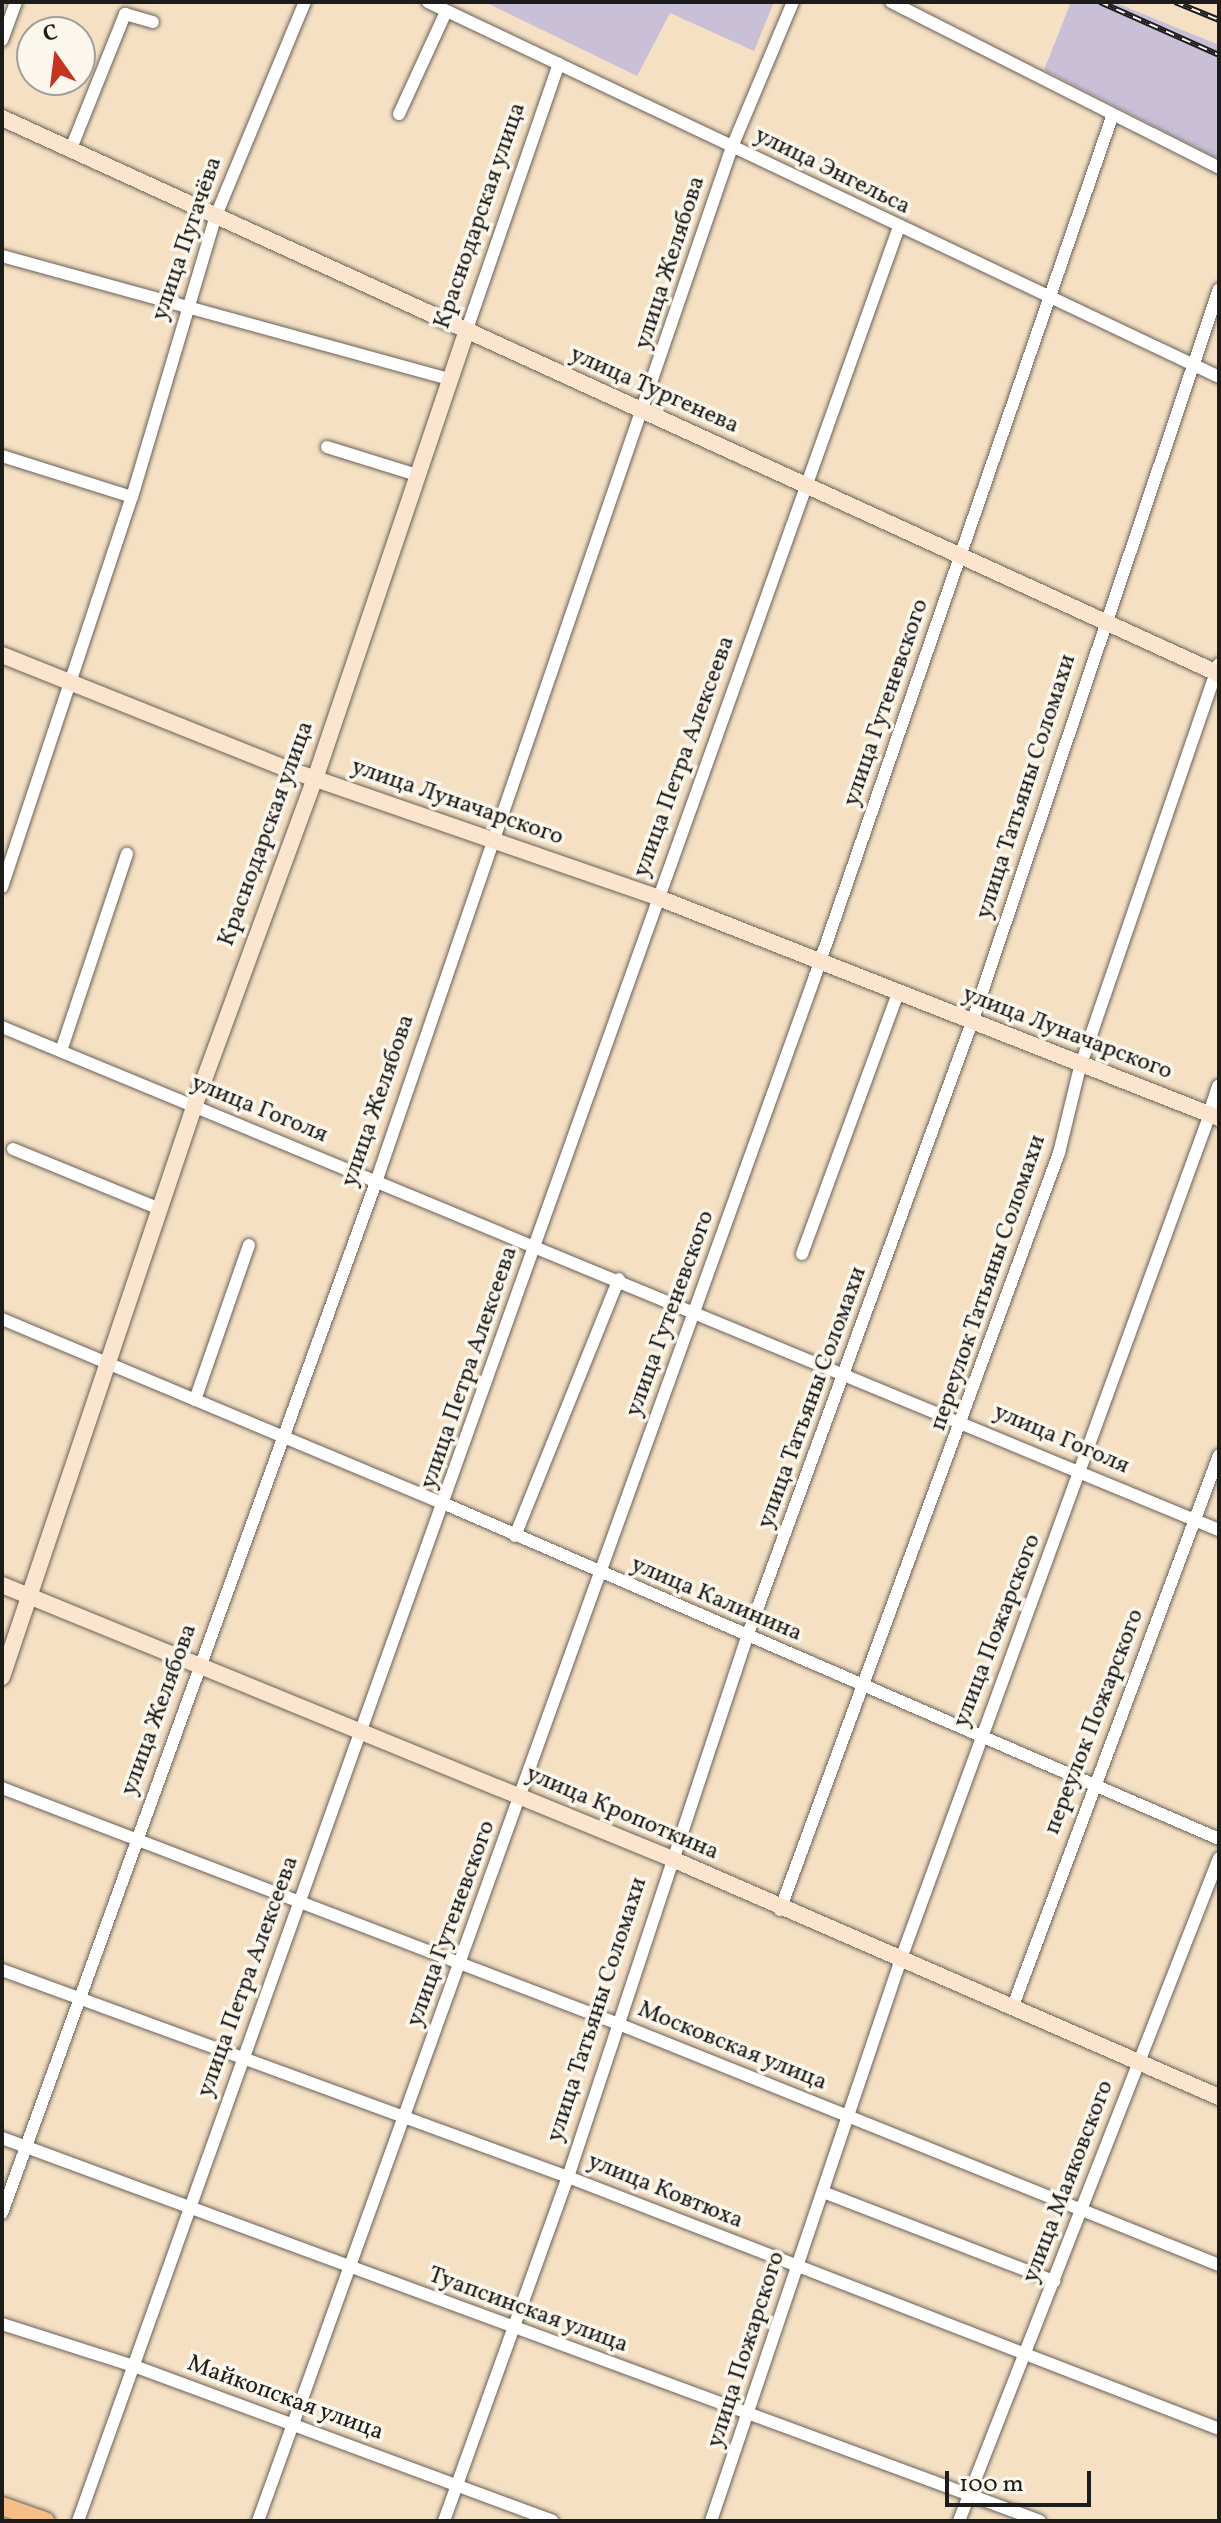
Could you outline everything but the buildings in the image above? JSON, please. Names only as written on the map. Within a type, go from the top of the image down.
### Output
[{"type":"main road","name":"улица Тургенева","points":[[2,118],[644,414],[806,484],[1105,624],[1218,670]]},
{"type":"main road","name":"Краснодарская улица","points":[[2,1677],[194,1107],[315,779],[466,332]]},
{"type":"main road","name":"улица Луначарского","points":[[2,655],[315,779],[659,898],[1080,1067],[1214,1116]]},
{"type":"main road","name":"улица Кропоткина","points":[[2,1585],[670,1858],[780,1910],[902,1956],[1219,2097]]},
{"type":"main road","points":[[2,2506],[45,2521]]},
{"type":"street","points":[[2,40],[16,2]]},
{"type":"street","name":"улица Пугачёва","points":[[2,887],[132,497],[186,304],[215,218],[305,2]]},
{"type":"street","name":"улица Энгельса","points":[[428,2],[898,229],[1219,377]]},
{"type":"street","name":"улица Желябова","points":[[2,2213],[376,1182],[491,839],[644,414],[732,147],[793,2]]},
{"type":"street","points":[[891,2],[1112,117],[1219,168]]},
{"type":"street","points":[[399,114],[446,12]]},
{"type":"street","points":[[70,151],[125,14],[153,22]]},
{"type":"street","name":"Краснодарская улица","points":[[466,332],[559,64]]},
{"type":"street","name":"улица Гутеневского","points":[[258,2521],[407,2118],[819,963],[1112,117]]},
{"type":"street","name":"улица Петра Алексеева","points":[[78,2521],[298,1902],[445,1504],[898,229]]},
{"type":"street","points":[[2,256],[186,304],[450,379]]},
{"type":"street","name":"улица Татьяны Соломахи","points":[[444,2521],[568,2177],[670,1858],[747,1637],[848,1373],[972,1022],[1219,289]]},
{"type":"street","points":[[327,447],[417,475]]},
{"type":"street","points":[[2,456],[132,497]]},
{"type":"street","name":"переулок Татьяны Соломахи","points":[[780,1910],[964,1423],[1059,1153],[1080,1067],[1218,670]]},
{"type":"street","points":[[61,1051],[127,854]]},
{"type":"street","points":[[802,1254],[898,993]]},
{"type":"street","name":"улица Гоголя","points":[[2,1027],[376,1182],[537,1244],[1219,1530]]},
{"type":"street","name":"улица Пожарского","points":[[711,2521],[750,2415],[902,1956],[1214,1116],[1219,1086]]},
{"type":"street","points":[[13,1149],[160,1209]]},
{"type":"street","points":[[195,1400],[249,1245]]},
{"type":"street","points":[[515,1536],[619,1279]]},
{"type":"street","name":"улица Калинина","points":[[2,1319],[445,1504],[865,1689],[1219,1839]]},
{"type":"street","name":"переулок Пожарского","points":[[1013,2006],[1091,1785],[1197,1521],[1219,1455]]},
{"type":"street","name":"Московская улица","points":[[2,1788],[135,1843],[616,2023],[847,2118],[1082,2207],[1219,2265]]},
{"type":"street","name":"улица Маяковского","points":[[959,2521],[1219,1858]]},
{"type":"street","name":"улица Ковтюха","points":[[2,1970],[568,2177],[1219,2429]]},
{"type":"street","name":"Туапсинская улица","points":[[2,2138],[511,2330],[970,2492],[1040,2521]]},
{"type":"street","points":[[823,2192],[1054,2281]]},
{"type":"street","name":"Майкопская улица","points":[[2,2324],[134,2366],[552,2521]]},
{"type":"shaded area","points":[[485,2],[774,2],[754,51],[670,13],[637,76]]},
{"type":"shaded area","points":[[1071,2],[1114,2],[1219,45],[1219,159],[1044,70]]},
{"type":"railway","points":[[1100,2],[1219,55]]},
{"type":"railway","points":[[1175,2],[1219,20]]}]
